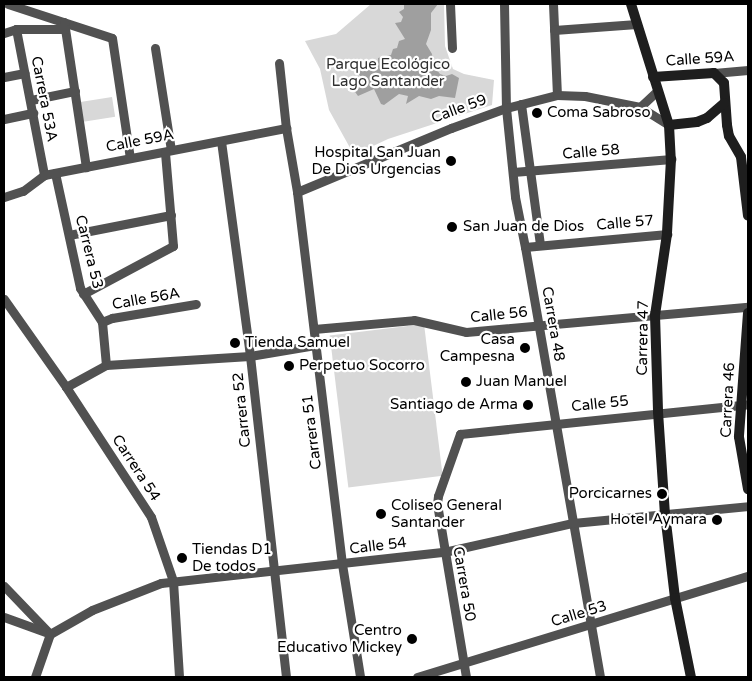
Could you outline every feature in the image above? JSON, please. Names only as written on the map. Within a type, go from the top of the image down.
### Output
[{"type":"street","points":[[8,4],[64,26],[112,38],[130,158]]},
{"type":"street","points":[[450,4],[452,48]]},
{"type":"street","name":"Carrera 48","points":[[504,4],[506,108],[516,204],[526,247],[600,677]]},
{"type":"street","points":[[553,4],[557,95]]},
{"type":"street","name":"Carrera 47","points":[[631,4],[669,125],[671,159],[667,234],[655,315],[658,412],[664,514],[675,598],[691,677]]},
{"type":"street","points":[[554,30],[637,24]]},
{"type":"street","points":[[4,33],[16,28],[64,26]]},
{"type":"street","points":[[64,26],[86,167]]},
{"type":"street","name":"Carrera 53A","points":[[16,28],[44,175]]},
{"type":"street","points":[[83,294],[172,246],[168,151],[155,48]]},
{"type":"street","name":"Carrera 51","points":[[279,63],[286,128],[297,192],[342,564],[360,677]]},
{"type":"street","name":"Calle 59A","points":[[653,77],[748,70]]},
{"type":"street","points":[[714,72],[724,83]]},
{"type":"street","points":[[732,72],[724,83],[724,103],[729,136],[745,157],[748,216]]},
{"type":"street","points":[[4,77],[25,73]]},
{"type":"street","points":[[31,100],[75,91]]},
{"type":"street","points":[[640,107],[657,91]]},
{"type":"street","name":"Calle 59","points":[[297,192],[407,145],[506,108],[557,95],[593,97],[640,107],[669,125]]},
{"type":"street","points":[[669,125],[697,122],[707,118],[724,103]]},
{"type":"street","points":[[522,104],[540,245]]},
{"type":"street","points":[[4,119],[33,113]]},
{"type":"street","name":"Calle 59A","points":[[4,197],[23,190],[44,175],[286,128]]},
{"type":"street","name":"Carrera 52","points":[[222,141],[250,356],[286,677]]},
{"type":"street","name":"Calle 58","points":[[513,172],[671,159]]},
{"type":"street","name":"Carrera 53","points":[[55,173],[83,294],[102,322],[106,365]]},
{"type":"street","points":[[69,235],[171,214]]},
{"type":"street","name":"Calle 57","points":[[526,247],[667,234]]},
{"type":"street","name":"Carrera 54","points":[[4,299],[66,387],[151,517],[173,581],[179,677]]},
{"type":"street","name":"Calle 56A","points":[[102,322],[112,318],[196,304]]},
{"type":"street","name":"Calle 56","points":[[314,329],[414,320],[466,332],[539,324],[748,307]]},
{"type":"street","name":"Carrera 46","points":[[748,313],[745,404],[739,437],[748,489]]},
{"type":"street","points":[[66,387],[106,365],[250,356],[315,345]]},
{"type":"street","name":"Calle 55","points":[[457,438],[462,432],[745,404]]},
{"type":"street","name":"Carrera 50","points":[[457,438],[438,496],[444,552],[466,677]]},
{"type":"street","name":"Calle 54","points":[[50,634],[92,610],[161,583],[444,552],[573,523],[748,506]]},
{"type":"street","name":"Calle 53","points":[[417,677],[748,576]]},
{"type":"street","points":[[4,586],[50,634]]},
{"type":"street","points":[[4,617],[50,634]]},
{"type":"street","points":[[34,677],[50,634]]},
{"type":"green space","name":"Parque Ecológico Lago Santander","points":[[371,4],[444,4],[445,46],[453,69],[464,74],[494,80],[492,105],[388,139],[354,155],[329,110],[320,69],[305,41],[336,34]]},
{"type":"green space","points":[[112,97],[115,117],[84,122],[80,102]]},
{"type":"green space","points":[[424,324],[443,476],[348,487],[330,336]]},
{"type":"shaded area","points":[[404,4],[438,4],[431,13],[431,30],[426,44],[432,54],[433,65],[440,74],[446,76],[452,74],[459,78],[455,98],[439,96],[431,99],[419,96],[406,104],[408,96],[399,94],[384,105],[381,104],[374,89],[358,96],[353,89],[362,78],[355,70],[356,66],[361,64],[367,66],[372,63],[378,64],[378,58],[391,55],[393,49],[397,48],[399,41],[405,39],[395,23],[401,22],[403,17],[399,12],[404,9]]},
{"type":"place","name":"Coma Sabroso","points":[[537,113]]},
{"type":"place","name":"Hospital San Juan De Dios Urgencias","points":[[451,161]]},
{"type":"place","name":"San Juan de Dios","points":[[452,227]]},
{"type":"place","name":"Tienda Samuel","points":[[235,343]]},
{"type":"place","name":"Casa Campesna","points":[[525,348]]},
{"type":"place","name":"Perpetuo Socorro","points":[[289,366]]},
{"type":"place","name":"Juan Manuel","points":[[466,382]]},
{"type":"place","name":"Santiago de Arma","points":[[528,405]]},
{"type":"place","name":"Porcicarnes","points":[[662,494]]},
{"type":"place","name":"Coliseo General Santander","points":[[381,514]]},
{"type":"place","name":"Hotel Aymara","points":[[717,520]]},
{"type":"place","name":"Tiendas D1 De todos","points":[[182,558]]},
{"type":"place","name":"Centro Educativo Mickey","points":[[412,639]]}]
